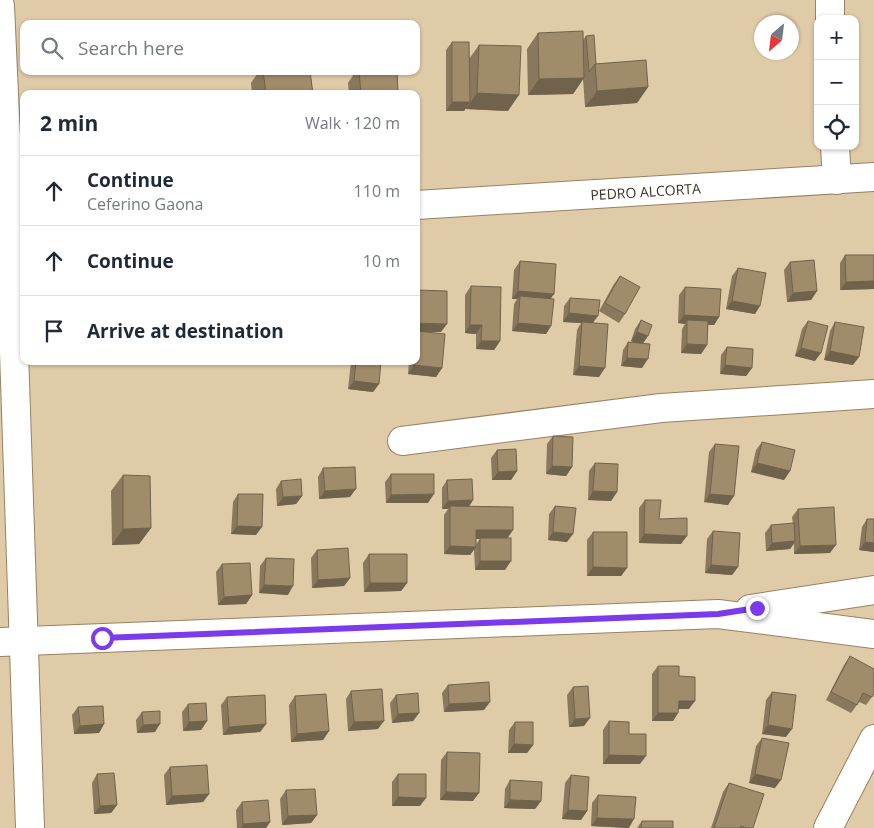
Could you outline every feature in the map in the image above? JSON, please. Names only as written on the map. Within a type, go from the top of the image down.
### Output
[{"type":"street","points":[[830,0],[830,15]]},
{"type":"street","points":[[0,6],[12,641],[30,828]]},
{"type":"street","points":[[835,150],[837,180]]},
{"type":"street","name":"PEDRO ALCORTA","points":[[420,205],[874,178]]},
{"type":"street","points":[[4,203],[11,230],[20,229]]},
{"type":"street","points":[[402,441],[661,408],[874,394]]},
{"type":"street","points":[[12,641],[718,614],[874,590]]},
{"type":"street","points":[[718,614],[874,634]]},
{"type":"street","points":[[833,827],[874,739]]},
{"type":"building","points":[[583,31],[584,78],[539,79],[538,33]]},
{"type":"building","points":[[594,35],[596,64],[589,72],[586,36]]},
{"type":"building","points":[[452,42],[469,42],[470,102],[452,102]]},
{"type":"building","points":[[479,45],[521,46],[519,95],[477,93]]},
{"type":"building","points":[[646,60],[648,87],[597,91],[595,64]]},
{"type":"building","points":[[264,75],[311,75],[312,90],[265,90]]},
{"type":"building","points":[[359,75],[397,75],[398,90],[361,90]]},
{"type":"building","points":[[845,255],[874,255],[874,281],[846,282]]},
{"type":"building","points":[[814,260],[817,291],[793,293],[790,262]]},
{"type":"building","points":[[520,261],[556,264],[554,294],[518,291]]},
{"type":"building","points":[[738,268],[766,273],[760,306],[732,301]]},
{"type":"building","points":[[620,276],[640,287],[625,314],[605,303]]},
{"type":"building","points":[[471,286],[501,287],[500,341],[481,341],[482,325],[470,325]]},
{"type":"building","points":[[685,287],[721,289],[719,317],[684,315]]},
{"type":"building","points":[[420,290],[447,291],[447,324],[420,323]]},
{"type":"building","points":[[520,296],[554,299],[551,326],[518,323]]},
{"type":"building","points":[[570,298],[600,300],[598,316],[569,313]]},
{"type":"building","points":[[641,320],[652,325],[648,336],[637,332]]},
{"type":"building","points":[[687,320],[708,321],[707,345],[687,344]]},
{"type":"building","points":[[808,321],[828,326],[821,353],[801,348]]},
{"type":"building","points":[[582,322],[608,324],[605,368],[579,366]]},
{"type":"building","points":[[835,322],[864,327],[859,357],[830,351]]},
{"type":"building","points":[[420,331],[445,334],[442,368],[414,365],[420,365]]},
{"type":"building","points":[[628,342],[650,344],[648,359],[627,358]]},
{"type":"building","points":[[727,347],[753,349],[752,368],[725,365]]},
{"type":"building","points":[[356,365],[381,365],[379,384],[354,381]]},
{"type":"building","points":[[553,436],[573,437],[572,467],[552,466]]},
{"type":"building","points":[[762,442],[795,450],[790,471],[757,463]]},
{"type":"building","points":[[715,444],[739,446],[734,496],[710,494]]},
{"type":"building","points":[[516,449],[517,471],[498,472],[497,450]]},
{"type":"building","points":[[595,463],[618,464],[617,492],[593,491]]},
{"type":"building","points":[[355,467],[356,489],[325,491],[323,468]]},
{"type":"building","points":[[391,474],[434,474],[434,494],[391,495]]},
{"type":"building","points":[[123,475],[150,476],[151,528],[123,529]]},
{"type":"building","points":[[301,479],[302,496],[283,497],[281,481]]},
{"type":"building","points":[[472,479],[473,500],[448,501],[447,480]]},
{"type":"building","points":[[238,494],[263,494],[262,527],[237,526]]},
{"type":"building","points":[[645,500],[661,500],[659,519],[687,518],[687,536],[644,534]]},
{"type":"building","points":[[450,506],[513,507],[513,530],[476,530],[476,547],[450,546]]},
{"type":"building","points":[[555,506],[576,508],[573,534],[553,532]]},
{"type":"building","points":[[834,507],[836,545],[800,546],[798,509]]},
{"type":"building","points":[[867,519],[874,519],[874,543],[865,542]]},
{"type":"building","points":[[794,523],[795,541],[772,543],[771,525]]},
{"type":"building","points":[[713,531],[740,533],[738,567],[711,565]]},
{"type":"building","points":[[593,532],[627,532],[627,568],[593,567]]},
{"type":"building","points":[[480,538],[511,538],[511,561],[480,561]]},
{"type":"building","points":[[348,548],[350,578],[318,580],[317,550]]},
{"type":"building","points":[[369,554],[407,554],[407,583],[370,583]]},
{"type":"building","points":[[266,558],[294,559],[293,586],[264,585]]},
{"type":"building","points":[[250,563],[252,595],[224,597],[222,564]]},
{"type":"building","points":[[850,656],[874,669],[874,693],[872,697],[863,693],[857,705],[831,692]]},
{"type":"building","points":[[658,666],[679,666],[679,676],[695,677],[695,701],[679,701],[678,713],[658,713]]},
{"type":"building","points":[[489,682],[490,702],[449,704],[448,685]]},
{"type":"building","points":[[588,686],[590,718],[575,719],[573,687]]},
{"type":"building","points":[[382,689],[384,721],[354,722],[351,691]]},
{"type":"building","points":[[772,692],[796,695],[792,729],[768,725]]},
{"type":"building","points":[[418,693],[419,713],[398,714],[396,695]]},
{"type":"building","points":[[326,694],[329,731],[297,734],[295,696]]},
{"type":"building","points":[[265,695],[266,724],[229,727],[227,697]]},
{"type":"building","points":[[206,703],[207,721],[189,722],[188,704]]},
{"type":"building","points":[[103,706],[104,724],[80,726],[78,707]]},
{"type":"building","points":[[160,711],[160,724],[143,725],[142,712]]},
{"type":"building","points":[[609,721],[629,722],[629,734],[646,734],[646,756],[609,755]]},
{"type":"building","points":[[515,722],[533,722],[533,745],[514,744]]},
{"type":"building","points":[[762,738],[789,743],[781,780],[755,774]]},
{"type":"building","points":[[447,752],[480,753],[479,793],[446,792]]},
{"type":"building","points":[[207,765],[209,794],[172,796],[170,767]]},
{"type":"building","points":[[114,773],[117,805],[100,806],[97,774]]},
{"type":"building","points":[[398,774],[426,774],[426,798],[398,797]]},
{"type":"building","points":[[571,775],[589,777],[587,811],[568,810]]},
{"type":"building","points":[[510,780],[542,782],[541,801],[510,800]]},
{"type":"building","points":[[729,783],[764,794],[753,828],[741,826],[740,828],[714,828]]},
{"type":"building","points":[[315,789],[317,815],[288,816],[286,790]]},
{"type":"building","points":[[598,795],[636,797],[634,819],[597,818]]},
{"type":"building","points":[[268,800],[270,822],[243,824],[242,802]]},
{"type":"building","points":[[642,821],[673,821],[673,828],[641,828]]},
{"type":"route","points":[[102,638],[718,614],[757,608]]}]
